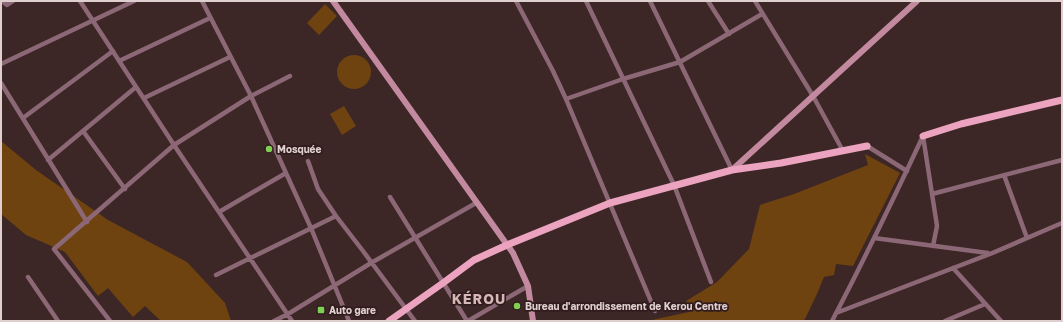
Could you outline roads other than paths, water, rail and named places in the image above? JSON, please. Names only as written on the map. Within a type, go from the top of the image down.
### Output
[{"type":"main road","points":[[923,136],[961,124],[1062,100]]},
{"type":"main road","points":[[389,321],[474,260],[610,203],[732,170],[781,163],[867,146]]},
{"type":"street","points":[[2,1],[7,5],[13,1]]},
{"type":"street","points":[[80,1],[292,321]]},
{"type":"street","points":[[1,64],[134,1]]},
{"type":"street","points":[[202,1],[251,96],[311,228],[350,321]]},
{"type":"street","points":[[333,1],[513,253],[528,286],[533,321]]},
{"type":"street","points":[[516,1],[566,99],[655,311]]},
{"type":"street","points":[[586,1],[674,185],[711,282]]},
{"type":"street","points":[[650,1],[732,170],[917,1]]},
{"type":"street","points":[[708,1],[729,34]]},
{"type":"street","points":[[755,1],[843,151]]},
{"type":"street","points":[[566,99],[623,79],[680,62],[762,14]]},
{"type":"street","points":[[120,62],[210,18]]},
{"type":"street","points":[[23,118],[113,51]]},
{"type":"street","points":[[144,98],[230,56]]},
{"type":"street","points":[[110,321],[54,249],[87,222],[174,145],[251,96],[290,76]]},
{"type":"street","points":[[1,83],[87,222]]},
{"type":"street","points":[[48,160],[136,87]]},
{"type":"street","points":[[83,131],[125,189]]},
{"type":"street","points":[[832,321],[923,136]]},
{"type":"street","points":[[923,136],[936,226],[932,246]]},
{"type":"street","points":[[867,146],[907,171]]},
{"type":"street","points":[[932,194],[1062,160]]},
{"type":"street","points":[[308,161],[318,188],[336,216],[415,321]]},
{"type":"street","points":[[219,212],[286,173]]},
{"type":"street","points":[[1004,175],[1027,238]]},
{"type":"street","points":[[390,197],[468,321],[528,286]]},
{"type":"street","points":[[274,321],[476,203]]},
{"type":"street","points":[[216,275],[336,216]]},
{"type":"street","points":[[836,313],[990,254],[1062,224]]},
{"type":"street","points":[[874,238],[990,254]]},
{"type":"street","points":[[953,268],[1000,321]]},
{"type":"street","points":[[28,277],[58,321]]},
{"type":"street","points":[[948,320],[985,304]]},
{"type":"place","name":"Mosquée","points":[[269,149]]},
{"type":"place","name":"Bureau d'arrondissement de Kerou Centre","points":[[517,306]]},
{"type":"place","name":"Auto gare","points":[[321,310]]},
{"type":"district","name":"KÉROU","points":[[479,299]]}]
